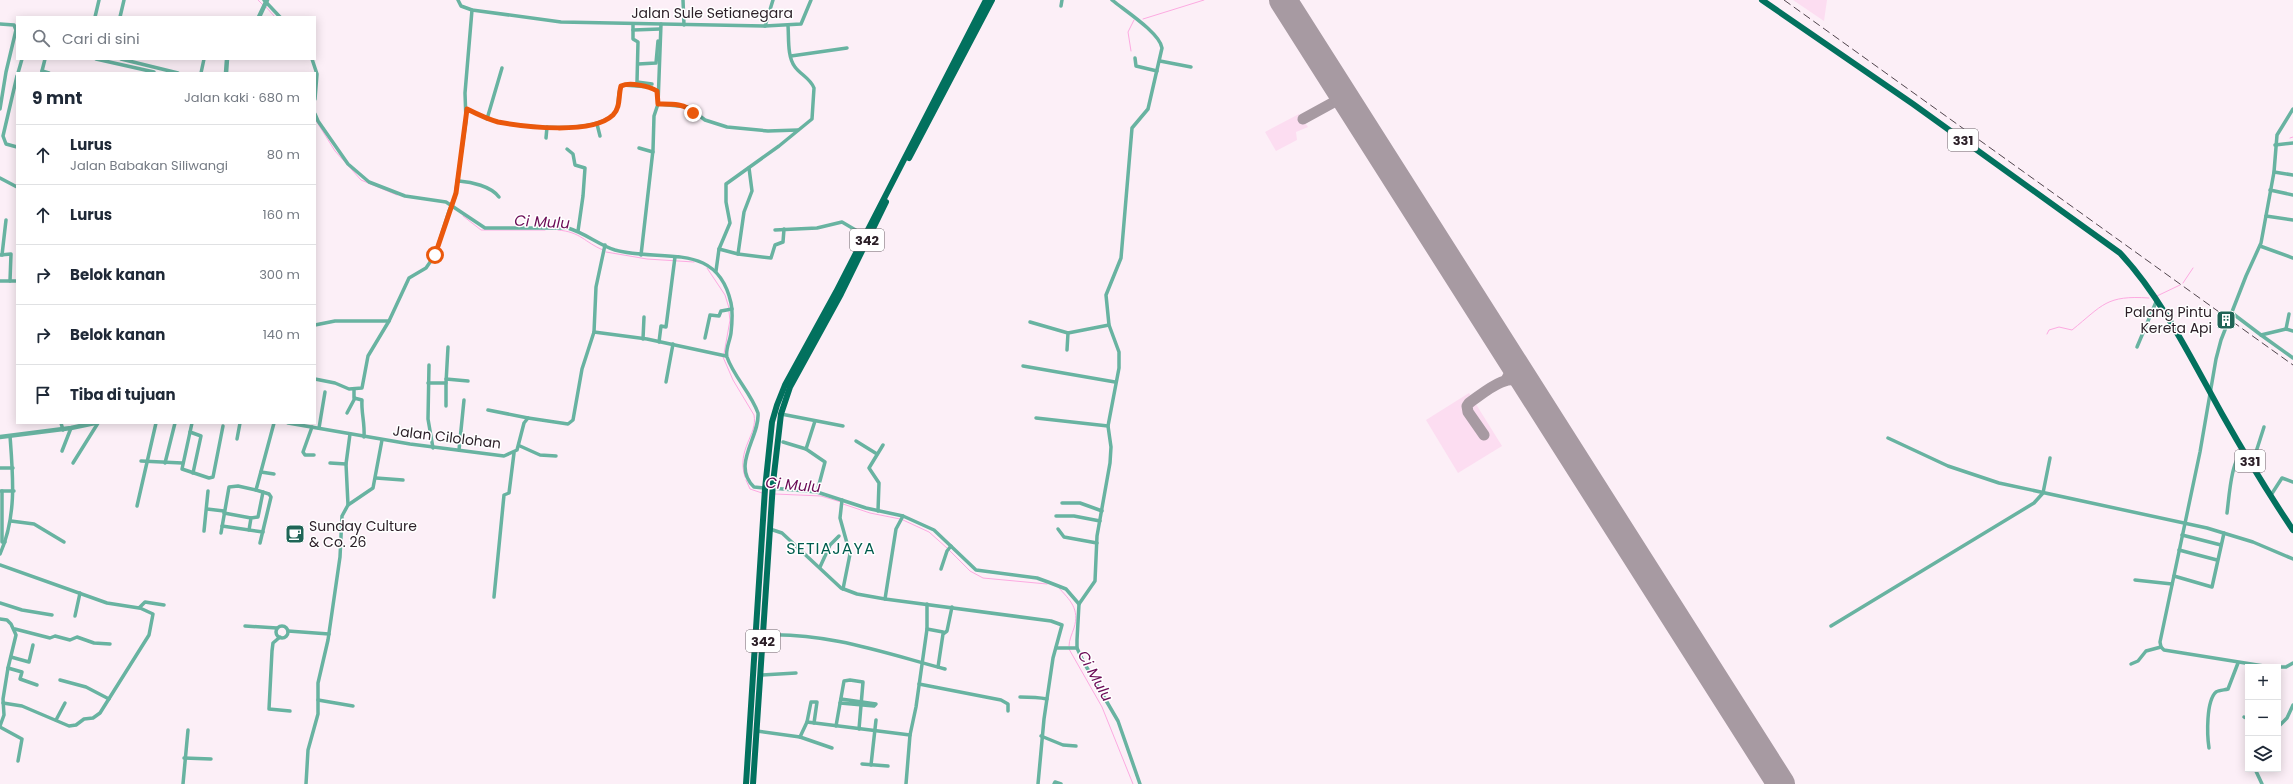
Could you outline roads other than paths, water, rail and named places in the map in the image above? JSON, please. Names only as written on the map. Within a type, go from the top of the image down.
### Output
[{"type":"main road","name":"342","points":[[771,463],[781,414],[790,387],[841,294],[864,235],[986,0]]},
{"type":"main road","name":"342","points":[[746,784],[765,498],[769,488],[772,422],[779,398],[992,0]]},
{"type":"main road","name":"331","points":[[1762,0],[2109,244],[2126,259],[2156,301],[2210,390],[2244,451],[2293,530]]},
{"type":"main road","name":"342","points":[[753,784],[772,497],[769,488]]},
{"type":"street","points":[[95,16],[99,0]]},
{"type":"street","points":[[120,16],[124,0]]},
{"type":"street","name":"Jalan Sule Setianegara","points":[[458,0],[461,6],[472,10],[548,21],[766,26],[788,26],[803,22],[811,0]]},
{"type":"street","points":[[682,0],[684,25]]},
{"type":"street","points":[[766,26],[773,0]]},
{"type":"street","points":[[1061,6],[1062,0]]},
{"type":"street","points":[[1112,0],[1160,41],[1162,48],[1148,109],[1132,128],[1121,258],[1106,295],[1109,325],[1119,352],[1118,368],[1108,426],[1111,446],[1097,543],[1095,581],[1078,604],[1077,648],[1118,721],[1140,784]]},
{"type":"street","points":[[260,16],[266,1],[279,16]]},
{"type":"street","points":[[316,379],[334,383],[349,389],[363,386],[368,356],[389,320],[409,278],[426,268],[435,255],[459,181],[467,109],[465,94],[472,10]]},
{"type":"street","points":[[0,24],[14,25],[16,28],[6,72],[0,109]]},
{"type":"street","points":[[633,24],[632,39],[638,42],[638,83],[652,84]]},
{"type":"street","points":[[641,255],[653,152],[654,119],[658,104],[657,91],[661,24]]},
{"type":"street","points":[[716,271],[719,249],[730,223],[726,202],[726,184],[812,119],[814,88],[794,65],[791,56],[788,26]]},
{"type":"street","points":[[633,30],[660,29]]},
{"type":"street","points":[[638,64],[656,63],[658,42]]},
{"type":"street","points":[[791,56],[847,48]]},
{"type":"street","points":[[1135,58],[1136,66],[1157,71]]},
{"type":"street","points":[[18,72],[22,60]]},
{"type":"street","points":[[42,72],[45,60]]},
{"type":"street","points":[[202,72],[204,60]]},
{"type":"street","points":[[226,72],[228,60]]},
{"type":"street","points":[[312,60],[318,74],[316,91]]},
{"type":"street","points":[[111,61],[147,72],[149,66]]},
{"type":"street","points":[[136,61],[149,66],[174,72]]},
{"type":"street","points":[[1160,61],[1191,67]]},
{"type":"street","points":[[154,72],[155,67]]},
{"type":"street","points":[[487,118],[502,68]]},
{"type":"street","points":[[0,72],[6,72]]},
{"type":"street","points":[[16,80],[3,136],[6,144],[16,147]]},
{"type":"street","points":[[467,109],[487,118],[547,127],[597,124],[612,116],[618,109],[620,90],[623,85],[650,87],[657,91]]},
{"type":"street","points":[[658,104],[688,107],[705,120],[727,127],[768,131],[798,130]]},
{"type":"street","points":[[2161,647],[2160,639],[2221,340],[2246,276],[2260,246],[2274,172],[2275,145],[2279,129],[2293,109]]},
{"type":"street","points":[[316,116],[348,164],[362,178],[405,196],[438,200],[451,206],[485,228],[556,227],[578,231],[604,249],[641,255],[699,260],[716,271],[725,287],[732,309],[731,333],[726,356],[758,413],[758,424],[746,456],[746,470],[754,487],[817,492],[841,502],[902,517],[934,530],[949,548],[976,570],[1037,578],[1066,589],[1078,604]]},
{"type":"street","points":[[597,124],[600,136]]},
{"type":"street","points":[[546,138],[547,127]]},
{"type":"street","points":[[2275,145],[2293,143]]},
{"type":"street","points":[[639,148],[653,152]]},
{"type":"street","points":[[567,149],[573,154],[576,166],[585,168],[578,231]]},
{"type":"street","points":[[738,254],[744,212],[752,191],[749,168]]},
{"type":"street","points":[[2274,172],[2293,175]]},
{"type":"street","points":[[0,178],[16,186]]},
{"type":"street","points":[[459,181],[473,183],[493,191],[499,197]]},
{"type":"street","points":[[2270,190],[2293,195]]},
{"type":"street","points":[[2266,216],[2293,220]]},
{"type":"street","points":[[6,220],[1,255],[16,254]]},
{"type":"street","points":[[775,230],[820,227],[842,222],[864,235]]},
{"type":"street","points":[[719,249],[738,254],[772,258],[775,246],[783,242],[784,229]]},
{"type":"street","points":[[2260,246],[2293,258]]},
{"type":"street","points":[[488,410],[564,425],[571,423],[574,418],[581,377],[594,332],[596,287],[604,249]]},
{"type":"street","points":[[10,281],[11,254]]},
{"type":"street","points":[[658,342],[661,326],[666,326],[675,258]]},
{"type":"street","points":[[0,280],[16,281]]},
{"type":"street","points":[[2137,347],[2156,301]]},
{"type":"street","points":[[705,338],[710,316],[719,316],[721,311],[732,309]]},
{"type":"street","points":[[2232,313],[2293,358]]},
{"type":"street","points":[[2287,330],[2289,314]]},
{"type":"street","points":[[643,339],[644,317]]},
{"type":"street","points":[[316,326],[335,321],[389,320]]},
{"type":"street","points":[[1030,322],[1068,333],[1109,325]]},
{"type":"street","points":[[2261,335],[2287,330],[2293,331]]},
{"type":"street","points":[[594,332],[673,344],[726,356]]},
{"type":"street","points":[[1067,350],[1068,333]]},
{"type":"street","points":[[666,382],[673,344]]},
{"type":"street","points":[[446,406],[448,347]]},
{"type":"street","points":[[429,365],[428,419],[433,448]]},
{"type":"street","points":[[1022,366],[1115,382]]},
{"type":"street","points":[[428,384],[446,381],[468,381]]},
{"type":"street","points":[[347,413],[355,398],[354,389]]},
{"type":"street","points":[[319,428],[325,392]]},
{"type":"street","points":[[355,398],[362,400],[360,410],[365,422],[364,437]]},
{"type":"street","points":[[459,450],[464,400]]},
{"type":"street","points":[[781,414],[843,426]]},
{"type":"street","name":"Jalan Cilolohan","points":[[293,424],[433,448],[504,456],[514,453],[520,446],[524,423],[528,418]]},
{"type":"street","points":[[1036,418],[1108,426]]},
{"type":"street","points":[[806,449],[816,421]]},
{"type":"street","points":[[62,424],[63,430]]},
{"type":"street","points":[[0,437],[63,430],[88,424]]},
{"type":"street","points":[[73,463],[95,424]]},
{"type":"street","points":[[137,506],[156,424]]},
{"type":"street","points":[[165,463],[175,424]]},
{"type":"street","points":[[192,424],[182,468],[209,478],[213,476],[223,426]]},
{"type":"street","points":[[237,439],[240,424]]},
{"type":"street","points":[[256,490],[274,424]]},
{"type":"street","points":[[2248,457],[2256,452],[2264,427]]},
{"type":"street","points":[[62,451],[71,428]]},
{"type":"street","points":[[312,428],[303,452],[305,455],[314,455]]},
{"type":"street","points":[[190,432],[201,436],[193,473]]},
{"type":"street","points":[[306,784],[308,750],[318,717],[318,683],[329,634],[340,557],[342,516],[348,504],[346,464],[350,434]]},
{"type":"street","points":[[0,554],[2,543],[11,520],[14,491],[10,436]]},
{"type":"street","points":[[1888,438],[1984,479],[2043,493],[2185,522],[2253,542],[2293,559]]},
{"type":"street","points":[[348,504],[373,488],[382,440]]},
{"type":"street","points":[[856,441],[877,454]]},
{"type":"street","points":[[783,442],[806,449],[825,462],[817,492]]},
{"type":"street","points":[[880,511],[879,483],[869,468],[883,445]]},
{"type":"street","points":[[520,446],[540,455],[556,456]]},
{"type":"street","points":[[2227,513],[2233,472],[2238,455],[2244,451]]},
{"type":"street","points":[[494,597],[504,495],[509,494],[514,453]]},
{"type":"street","points":[[1831,626],[2041,498],[2050,458]]},
{"type":"street","points":[[140,461],[148,463],[182,463]]},
{"type":"street","points":[[330,463],[346,464]]},
{"type":"street","points":[[0,468],[13,468]]},
{"type":"street","points":[[261,472],[274,474]]},
{"type":"street","points":[[376,478],[403,480]]},
{"type":"street","points":[[2271,495],[2282,478],[2293,482]]},
{"type":"street","points":[[221,533],[229,487],[238,486],[264,492],[271,497],[260,543]]},
{"type":"street","points":[[2,543],[1,491],[14,491]]},
{"type":"street","points":[[204,531],[208,491]]},
{"type":"street","points":[[206,509],[251,518],[258,517],[264,492]]},
{"type":"street","points":[[841,502],[840,518],[850,554],[843,589]]},
{"type":"street","points":[[1062,503],[1080,503],[1102,510]]},
{"type":"street","points":[[1056,516],[1074,516],[1100,521]]},
{"type":"street","points":[[886,599],[898,524],[902,517]]},
{"type":"street","points":[[249,530],[251,518]]},
{"type":"street","points":[[11,520],[34,524],[64,542]]},
{"type":"street","points":[[222,526],[263,532]]},
{"type":"street","points":[[770,529],[782,533],[843,589],[886,599],[952,607],[1060,624],[1063,627],[1056,648],[1041,736],[1038,784]]},
{"type":"street","points":[[1058,529],[1060,535],[1064,537],[1097,543]]},
{"type":"street","points":[[2174,576],[2211,587],[2224,533]]},
{"type":"street","points":[[2182,535],[2221,545]]},
{"type":"street","points":[[820,567],[830,545],[839,536]]},
{"type":"street","points":[[941,569],[949,548]]},
{"type":"street","points":[[2179,550],[2217,560]]},
{"type":"street","points":[[0,566],[117,606],[140,608],[153,614],[149,635],[100,713],[93,718],[84,719],[73,726],[22,706],[4,703]]},
{"type":"street","points":[[2135,580],[2172,584]]},
{"type":"street","points":[[75,616],[80,593]]},
{"type":"street","points":[[140,608],[145,602],[164,604]]},
{"type":"street","points":[[0,603],[22,610],[52,615]]},
{"type":"street","points":[[906,784],[910,735],[920,684],[921,664],[927,629],[927,604]]},
{"type":"street","points":[[927,629],[947,632],[952,607]]},
{"type":"street","points":[[0,619],[7,620],[15,629],[47,638],[56,636],[70,640],[77,637],[94,642],[110,644]]},
{"type":"street","points":[[245,626],[277,628],[284,626],[288,631],[329,634]]},
{"type":"street","points":[[277,628],[277,634],[280,637]]},
{"type":"street","points":[[15,629],[16,640],[8,668],[4,715],[0,726],[22,739],[18,761]]},
{"type":"street","points":[[288,631],[286,636],[280,637],[273,643],[269,709],[290,711]]},
{"type":"street","points":[[938,667],[943,632]]},
{"type":"street","points":[[763,635],[798,634],[856,644],[894,654],[921,664],[945,669]]},
{"type":"street","points":[[11,657],[29,662],[33,645]]},
{"type":"street","points":[[2131,664],[2138,661],[2146,651],[2161,647],[2248,664]]},
{"type":"street","points":[[1056,648],[1077,648]]},
{"type":"street","points":[[2209,748],[2206,723],[2215,695],[2219,691],[2228,689],[2238,662]]},
{"type":"street","points":[[2281,667],[2286,667],[2293,663]]},
{"type":"street","points":[[8,668],[22,672],[20,679],[38,685]]},
{"type":"street","points":[[760,674],[796,673]]},
{"type":"street","points":[[60,680],[86,687],[109,699]]},
{"type":"street","points":[[836,726],[845,680],[862,681],[864,684],[859,729]]},
{"type":"street","points":[[920,684],[1001,700],[1008,704],[1008,712]]},
{"type":"street","points":[[1020,697],[1030,699],[1036,697],[1047,700]]},
{"type":"street","points":[[318,700],[352,706]]},
{"type":"street","points":[[840,701],[862,704]]},
{"type":"street","points":[[800,737],[807,722],[811,702],[815,702],[816,707],[814,723]]},
{"type":"street","points":[[56,720],[65,703]]},
{"type":"street","points":[[2281,724],[2287,718],[2293,706]]},
{"type":"street","points":[[871,765],[876,720]]},
{"type":"street","points":[[807,722],[910,735]]},
{"type":"street","points":[[184,784],[184,758],[188,730]]},
{"type":"street","points":[[757,731],[800,737],[832,748]]},
{"type":"street","points":[[1041,736],[1063,745],[1076,746]]},
{"type":"street","points":[[184,758],[211,759]]},
{"type":"street","points":[[862,764],[888,766]]},
{"type":"street","points":[[2256,772],[2262,784]]},
{"type":"street","points":[[1054,784],[1055,782],[1061,784]]},
{"type":"waterway","name":"Ci Mulu","points":[[258,0],[263,5]]},
{"type":"waterway","points":[[1143,19],[1204,0]]},
{"type":"waterway","name":"Ci Mulu","points":[[266,7],[274,16]]},
{"type":"waterway","points":[[1131,51],[1128,32],[1134,20]]},
{"type":"waterway","name":"Ci Mulu","points":[[316,121],[335,151],[361,180],[397,195]]},
{"type":"waterway","name":"Ci Mulu","points":[[463,216],[481,230],[545,230]]},
{"type":"waterway","name":"Ci Mulu","points":[[558,230],[577,235],[603,250]]},
{"type":"waterway","name":"Ci Mulu","points":[[606,252],[647,259],[694,262]]},
{"type":"waterway","name":"Ci Mulu","points":[[707,268],[725,295],[729,308]]},
{"type":"waterway","points":[[2183,283],[2193,268]]},
{"type":"waterway","points":[[2157,296],[2180,285]]},
{"type":"waterway","points":[[2047,334],[2049,330],[2059,327],[2072,330],[2099,308],[2114,300],[2135,297],[2149,298]]},
{"type":"waterway","name":"Ci Mulu","points":[[724,354],[730,320],[729,312]]},
{"type":"waterway","name":"Ci Mulu","points":[[723,357],[733,380],[754,415],[753,429],[743,458],[745,477]]},
{"type":"waterway","name":"Ci Mulu","points":[[746,480],[750,489],[762,493]]},
{"type":"waterway","name":"Ci Mulu","points":[[775,494],[821,496],[841,502]]},
{"type":"waterway","name":"Ci Mulu","points":[[843,504],[870,513],[900,519]]},
{"type":"waterway","name":"Ci Mulu","points":[[903,520],[929,532],[947,548]]},
{"type":"waterway","name":"Ci Mulu","points":[[949,550],[970,571],[983,578],[1047,584]]},
{"type":"waterway","name":"Ci Mulu","points":[[1058,587],[1073,605],[1076,615],[1076,621],[1069,646]]},
{"type":"waterway","name":"Ci Mulu","points":[[1069,649],[1102,707],[1133,784]]},
{"type":"railway","points":[[1784,0],[2293,365]]},
{"type":"place","name":"Palang Pintu Kereta Api","points":[[2226,320]]},
{"type":"place","name":"Sunday Culture & Co. 26","points":[[295,534]]},
{"type":"district","name":"SETIAJAYA","points":[[831,548]]}]
